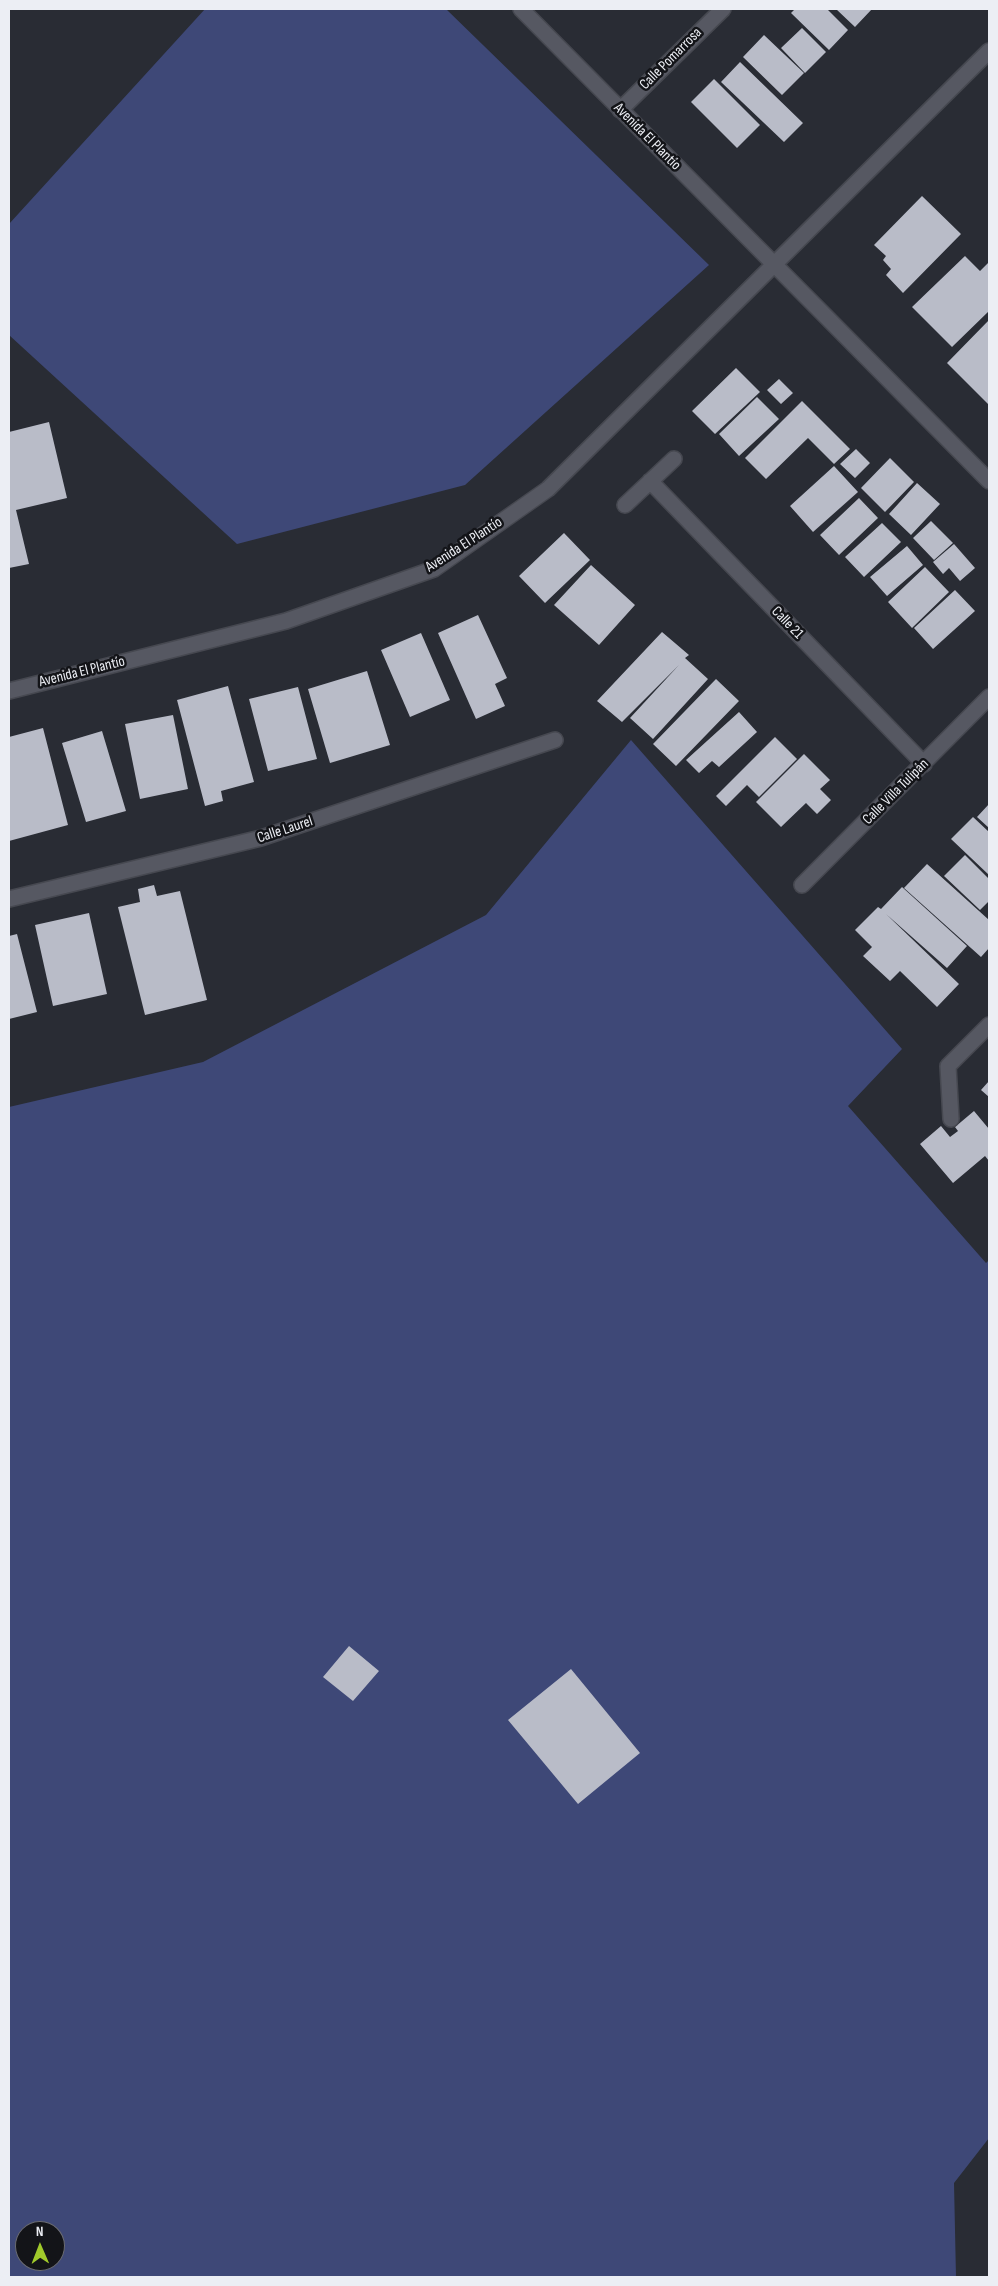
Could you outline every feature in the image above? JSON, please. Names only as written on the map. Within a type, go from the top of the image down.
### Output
[{"type":"street","name":"Avenida El Plantío","points":[[521,9],[774,265]]},
{"type":"street","name":"Calle Pomarrosa","points":[[620,110],[723,9]]},
{"type":"street","name":"Avenida El Plantío","points":[[9,690],[286,621],[434,568],[548,489],[989,52]]},
{"type":"street","points":[[774,265],[989,481]]},
{"type":"street","points":[[625,505],[674,459]]},
{"type":"street","name":"Calle 21","points":[[650,481],[924,764]]},
{"type":"street","name":"Calle Villa Tulipán","points":[[802,885],[989,697]]},
{"type":"street","name":"Calle Laurel","points":[[9,899],[261,838],[555,740]]},
{"type":"street","points":[[951,1119],[948,1066],[989,1025]]},
{"type":"shaded area","points":[[205,9],[446,9],[709,265],[465,485],[237,544],[9,335],[9,224]]},
{"type":"shaded area","points":[[631,740],[902,1049],[848,1106],[986,1263],[989,1260],[989,2138],[954,2183],[956,2277],[9,2277],[9,1107],[203,1062],[486,915]]},
{"type":"building","points":[[795,9],[827,9],[848,30],[829,50],[791,13]]},
{"type":"building","points":[[836,9],[872,9],[855,27]]},
{"type":"building","points":[[802,28],[826,52],[805,73],[781,48]]},
{"type":"building","points":[[764,35],[804,73],[782,95],[743,57]]},
{"type":"building","points":[[740,62],[803,123],[784,142],[721,82]]},
{"type":"building","points":[[714,79],[760,125],[737,148],[691,102]]},
{"type":"building","points":[[922,196],[961,234],[903,293],[886,275],[891,269],[883,260],[886,256],[874,245]]},
{"type":"building","points":[[965,256],[980,271],[989,262],[989,311],[952,347],[912,307]]},
{"type":"building","points":[[989,320],[989,405],[947,363]]},
{"type":"building","points":[[736,368],[760,392],[715,434],[692,411]]},
{"type":"building","points":[[779,379],[793,393],[781,404],[767,390]]},
{"type":"building","points":[[757,397],[779,419],[739,456],[719,434]]},
{"type":"building","points":[[802,401],[850,449],[834,464],[808,438],[766,479],[745,458]]},
{"type":"building","points":[[49,422],[67,498],[16,510],[29,564],[9,568],[9,432]]},
{"type":"building","points":[[856,449],[870,463],[855,478],[840,464]]},
{"type":"building","points":[[890,458],[914,482],[885,512],[861,488]]},
{"type":"building","points":[[834,466],[858,492],[813,532],[790,506]]},
{"type":"building","points":[[917,483],[940,504],[911,535],[889,514]]},
{"type":"building","points":[[859,498],[878,518],[839,555],[820,535]]},
{"type":"building","points":[[931,521],[953,543],[934,560],[913,538]]},
{"type":"building","points":[[882,523],[901,542],[864,577],[845,557]]},
{"type":"building","points":[[564,533],[590,560],[545,603],[519,576]]},
{"type":"building","points":[[954,544],[975,568],[960,581],[949,568],[943,574],[933,562]]},
{"type":"building","points":[[907,546],[923,565],[887,596],[870,577]]},
{"type":"building","points":[[591,565],[635,605],[599,645],[554,605]]},
{"type":"building","points":[[925,567],[949,592],[912,628],[888,602]]},
{"type":"building","points":[[955,590],[975,611],[933,649],[914,628]]},
{"type":"building","points":[[478,615],[507,678],[495,684],[505,706],[476,719],[438,633]]},
{"type":"building","points":[[662,632],[689,655],[685,658],[708,679],[653,739],[630,718],[679,665],[622,722],[597,701]]},
{"type":"building","points":[[421,633],[450,700],[410,717],[381,650]]},
{"type":"building","points":[[367,671],[390,745],[330,763],[308,689]]},
{"type":"building","points":[[716,679],[739,701],[676,766],[653,744]]},
{"type":"building","points":[[228,686],[254,782],[221,791],[223,801],[205,806],[177,700]]},
{"type":"building","points":[[298,687],[317,759],[268,771],[249,699]]},
{"type":"building","points":[[739,712],[757,732],[719,767],[712,761],[699,773],[686,760]]},
{"type":"building","points":[[173,715],[188,789],[140,799],[125,724]]},
{"type":"building","points":[[43,728],[68,825],[9,841],[9,737]]},
{"type":"building","points":[[102,731],[126,811],[86,822],[62,743]]},
{"type":"building","points":[[775,737],[797,759],[759,797],[747,785],[726,806],[716,796]]},
{"type":"building","points":[[804,754],[830,780],[820,789],[831,800],[817,814],[806,803],[781,827],[756,802]]},
{"type":"building","points":[[989,804],[989,828],[977,817]]},
{"type":"building","points":[[973,817],[989,832],[989,875],[951,839]]},
{"type":"building","points":[[965,855],[989,879],[989,901],[980,910],[944,876]]},
{"type":"building","points":[[927,864],[989,920],[989,948],[981,957],[904,888]]},
{"type":"building","points":[[154,885],[157,896],[180,891],[207,1000],[145,1015],[118,907],[140,902],[138,889]]},
{"type":"building","points":[[902,887],[967,946],[947,968],[886,914],[959,984],[937,1007],[900,971],[890,981],[863,956],[872,947],[855,930],[878,907],[881,909]]},
{"type":"building","points":[[89,913],[107,994],[53,1006],[35,925]]},
{"type":"building","points":[[17,934],[37,1012],[9,1019],[9,936]]},
{"type":"building","points":[[989,1081],[989,1097],[981,1090]]},
{"type":"building","points":[[974,1111],[989,1129],[989,1161],[985,1156],[953,1183],[920,1144],[941,1126],[950,1137],[958,1131],[955,1127]]},
{"type":"building","points":[[349,1646],[379,1671],[353,1701],[323,1677]]},
{"type":"building","points":[[571,1669],[640,1753],[578,1804],[508,1720]]}]
